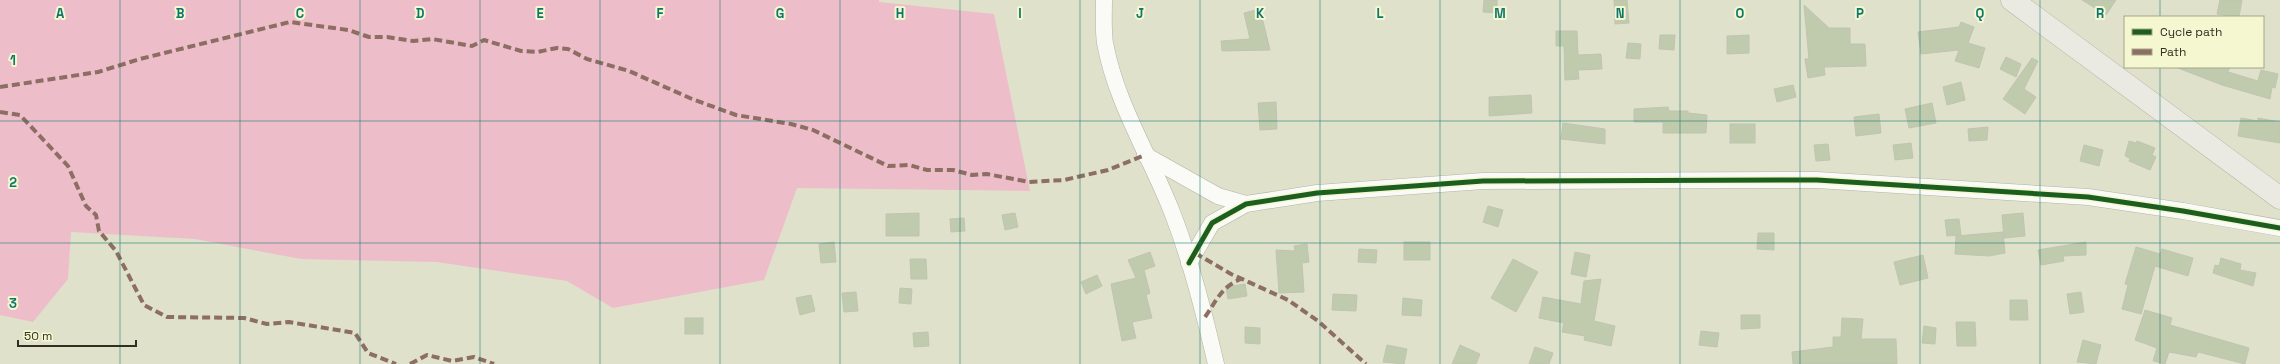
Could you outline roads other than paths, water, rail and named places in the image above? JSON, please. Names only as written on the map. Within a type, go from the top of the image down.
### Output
[{"type":"main road","points":[[2012,0],[2280,198]]},
{"type":"street","points":[[1104,0],[1105,41],[1112,71],[1145,155],[1172,212],[1205,317],[1216,364]]},
{"type":"street","points":[[1145,155],[1218,196],[1246,204]]},
{"type":"street","points":[[1189,263],[1212,223],[1246,204],[1317,193],[1483,181],[1818,180],[2088,197],[2183,211],[2280,228]]}]
